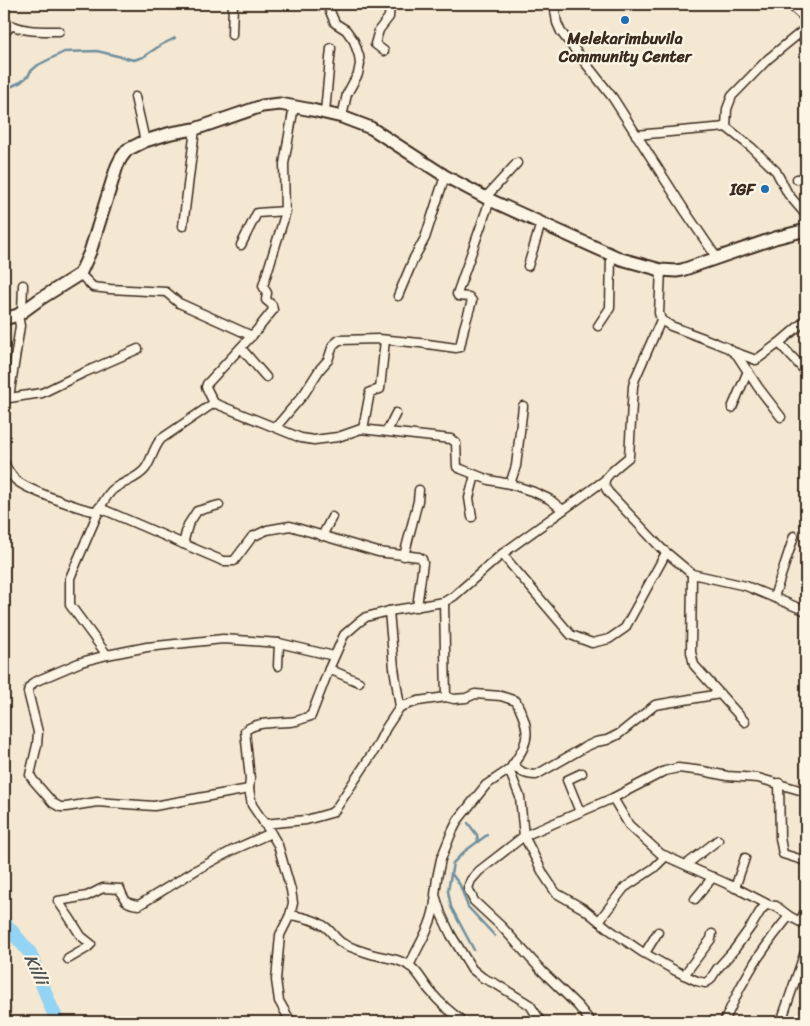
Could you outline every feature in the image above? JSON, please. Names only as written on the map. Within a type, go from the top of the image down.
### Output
[{"type":"street","points":[[232,35],[233,4]]},
{"type":"street","points":[[327,4],[335,23],[346,30],[354,41],[359,56],[358,74],[348,94],[342,117]]},
{"type":"street","points":[[384,51],[375,44],[379,30],[388,17],[390,4]]},
{"type":"street","points":[[554,4],[557,23],[561,32],[613,98],[717,258]]},
{"type":"street","points":[[789,4],[806,19]]},
{"type":"street","points":[[4,33],[8,24],[26,31],[58,31]]},
{"type":"street","points":[[726,127],[727,109],[732,96],[768,59],[806,28]]},
{"type":"street","points":[[325,112],[330,48]]},
{"type":"street","points":[[135,97],[145,141]]},
{"type":"street","points":[[4,319],[20,313],[80,274],[90,252],[116,166],[127,150],[145,141],[171,133],[195,129],[262,106],[280,104],[325,112],[371,128],[445,176],[488,199],[621,259],[661,270],[682,270],[775,238],[806,230]]},
{"type":"street","points":[[294,106],[284,164],[286,211],[262,286],[267,293],[266,300],[272,305],[274,310],[206,386],[206,390],[214,403],[301,438],[314,440],[338,437],[363,429],[451,439],[456,443],[457,467],[489,480],[510,484],[534,492],[549,499],[563,510]]},
{"type":"street","points":[[636,135],[726,127],[751,147],[776,171],[788,194],[806,215]]},
{"type":"street","points":[[183,226],[195,129]]},
{"type":"street","points":[[276,427],[304,394],[328,360],[333,345],[339,340],[385,340],[460,347],[472,301],[469,297],[458,296],[457,294],[488,199],[517,163]]},
{"type":"street","points":[[398,296],[414,258],[425,238],[445,176]]},
{"type":"street","points":[[798,179],[806,178]]},
{"type":"street","points":[[241,245],[257,213],[286,211]]},
{"type":"street","points":[[528,266],[541,223]]},
{"type":"street","points":[[598,326],[610,308],[611,254]]},
{"type":"street","points":[[291,1022],[279,1001],[276,980],[280,935],[290,915],[293,903],[291,890],[280,850],[252,805],[245,731],[263,724],[295,721],[311,716],[344,635],[359,622],[366,617],[390,611],[444,602],[454,596],[502,554],[605,480],[629,457],[633,386],[661,320],[659,313],[661,270]]},
{"type":"street","points":[[80,274],[92,287],[166,292],[179,303],[252,336]]},
{"type":"street","points":[[24,285],[20,326],[6,398],[42,393],[138,350]]},
{"type":"street","points":[[661,320],[671,326],[756,360],[806,320]]},
{"type":"street","points":[[363,429],[370,392],[380,389],[385,340]]},
{"type":"street","points":[[778,343],[806,372]]},
{"type":"street","points":[[241,348],[266,377]]},
{"type":"street","points":[[730,350],[737,355],[781,417]]},
{"type":"street","points":[[732,408],[748,371]]},
{"type":"street","points":[[107,655],[70,605],[70,578],[106,497],[116,487],[143,472],[156,445],[162,439],[214,403]]},
{"type":"street","points":[[510,484],[516,466],[523,406]]},
{"type":"street","points":[[387,431],[396,413]]},
{"type":"street","points":[[4,462],[7,477],[28,488],[92,511],[97,511],[100,508]]},
{"type":"street","points":[[472,517],[469,498],[475,475]]},
{"type":"street","points":[[605,480],[605,487],[610,495],[666,552],[692,574],[746,586],[806,610]]},
{"type":"street","points":[[404,556],[419,490]]},
{"type":"street","points":[[183,544],[188,525],[196,511],[219,505]]},
{"type":"street","points":[[100,508],[223,562],[234,562],[252,537],[268,530],[290,526],[378,552],[419,557],[422,561],[417,607]]},
{"type":"street","points":[[322,536],[332,517]]},
{"type":"street","points":[[774,598],[794,536]]},
{"type":"street","points":[[502,554],[571,635],[592,643],[609,639],[625,628],[666,552]]},
{"type":"street","points":[[692,574],[692,658],[694,665],[744,722]]},
{"type":"street","points":[[444,602],[446,697]]},
{"type":"street","points":[[390,611],[394,668],[400,707]]},
{"type":"street","points":[[250,789],[154,806],[97,802],[60,807],[53,802],[30,775],[38,732],[28,688],[34,682],[81,662],[107,655],[147,647],[223,639],[278,644],[334,656]]},
{"type":"street","points":[[278,644],[278,666]]},
{"type":"street","points":[[329,669],[359,682]]},
{"type":"street","points":[[264,824],[306,820],[331,813],[335,810],[376,748],[400,707],[418,701],[446,697],[454,699],[466,698],[475,694],[501,696],[516,701],[526,729],[522,750],[511,767],[486,785],[458,820],[442,859],[437,878],[434,911],[430,924],[409,966]]},
{"type":"street","points":[[511,767],[529,775],[536,775],[585,747],[619,734],[655,705],[720,694]]},
{"type":"street","points":[[511,767],[520,796],[524,836],[544,875],[556,893],[584,909],[645,953],[684,975],[701,982],[708,982],[734,950],[761,910],[769,905]]},
{"type":"street","points":[[591,1022],[578,1006],[542,972],[502,927],[474,901],[468,888],[471,880],[479,871],[524,836],[613,798],[671,769],[758,778],[803,791]]},
{"type":"street","points":[[580,812],[567,780],[582,773]]},
{"type":"street","points":[[778,783],[780,838],[783,854],[806,861]]},
{"type":"street","points":[[613,798],[629,825],[661,854],[686,864],[769,905],[776,906],[789,916],[803,923],[806,910]]},
{"type":"street","points":[[68,959],[91,944],[81,936],[58,901],[87,896],[103,888],[120,889],[124,899],[131,904],[139,905],[233,850],[271,833]]},
{"type":"street","points":[[686,864],[718,840]]},
{"type":"street","points":[[599,921],[624,888],[654,868],[666,856]]},
{"type":"street","points":[[735,888],[745,858]]},
{"type":"street","points":[[695,899],[713,877]]},
{"type":"street","points":[[435,895],[451,935],[472,969],[530,1005],[541,1022]]},
{"type":"street","points":[[290,915],[303,916],[314,921],[327,928],[340,942],[351,947],[401,961],[415,971],[442,1004],[464,1022]]},
{"type":"street","points":[[724,1022],[755,962],[789,916]]},
{"type":"street","points":[[645,953],[658,932]]},
{"type":"street","points":[[684,975],[711,939],[712,934]]},
{"type":"street","points":[[781,1022],[806,949]]},
{"type":"waterway","points":[[4,94],[8,88],[21,82],[38,65],[64,52],[97,51],[134,60],[143,57],[175,38]]},
{"type":"waterway","points":[[468,823],[477,835],[478,842]]},
{"type":"waterway","points":[[474,950],[451,907],[448,891],[453,863],[465,851],[487,835]]},
{"type":"waterway","points":[[451,873],[460,885],[468,907],[495,936]]},
{"type":"waterway","name":"Killi","points":[[4,922],[30,953],[58,1022]]},
{"type":"waterway","points":[[447,1013],[456,1022]]},
{"type":"place","name":"Melekarimbuvila Community Center","points":[[625,20]]},
{"type":"place","name":"IGF","points":[[765,189]]}]
